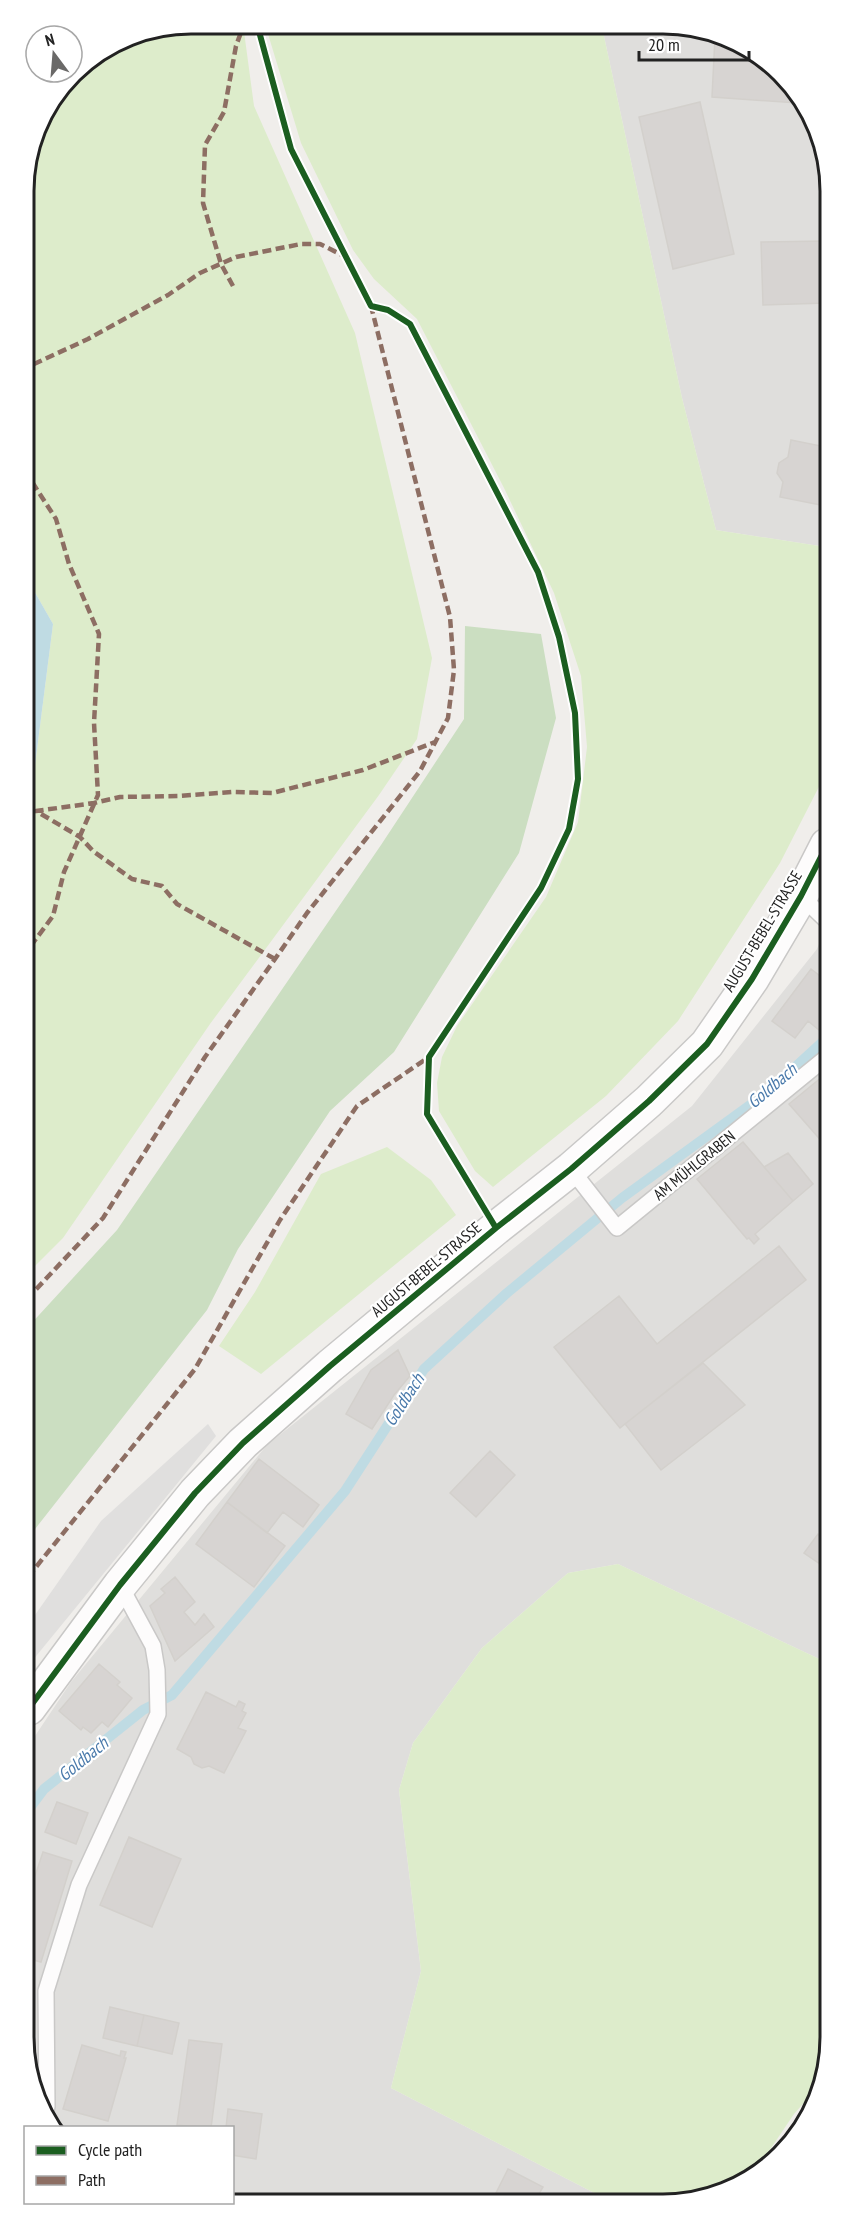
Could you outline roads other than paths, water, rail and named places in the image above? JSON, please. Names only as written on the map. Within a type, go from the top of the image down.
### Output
[{"type":"street","name":"AUGUST-BEBEL-STRASSE","points":[[34,1701],[120,1585],[195,1492],[243,1443],[330,1366],[496,1228],[579,1180],[649,1101],[706,1044],[752,979],[801,896],[820,859]]},
{"type":"lane","points":[[801,896],[820,914]]},
{"type":"lane","name":"AM MÜHLGRABEN","points":[[579,1180],[617,1228],[820,1063]]},
{"type":"lane","points":[[47,2098],[46,1991],[79,1885],[158,1714],[157,1670],[153,1646],[120,1585]]},
{"type":"water","points":[[35,592],[53,624],[35,767]]},
{"type":"waterway","name":"Goldbach","points":[[34,1802],[44,1789],[143,1710],[172,1695],[345,1491],[424,1369],[507,1293],[622,1198],[768,1092],[820,1044]]}]
